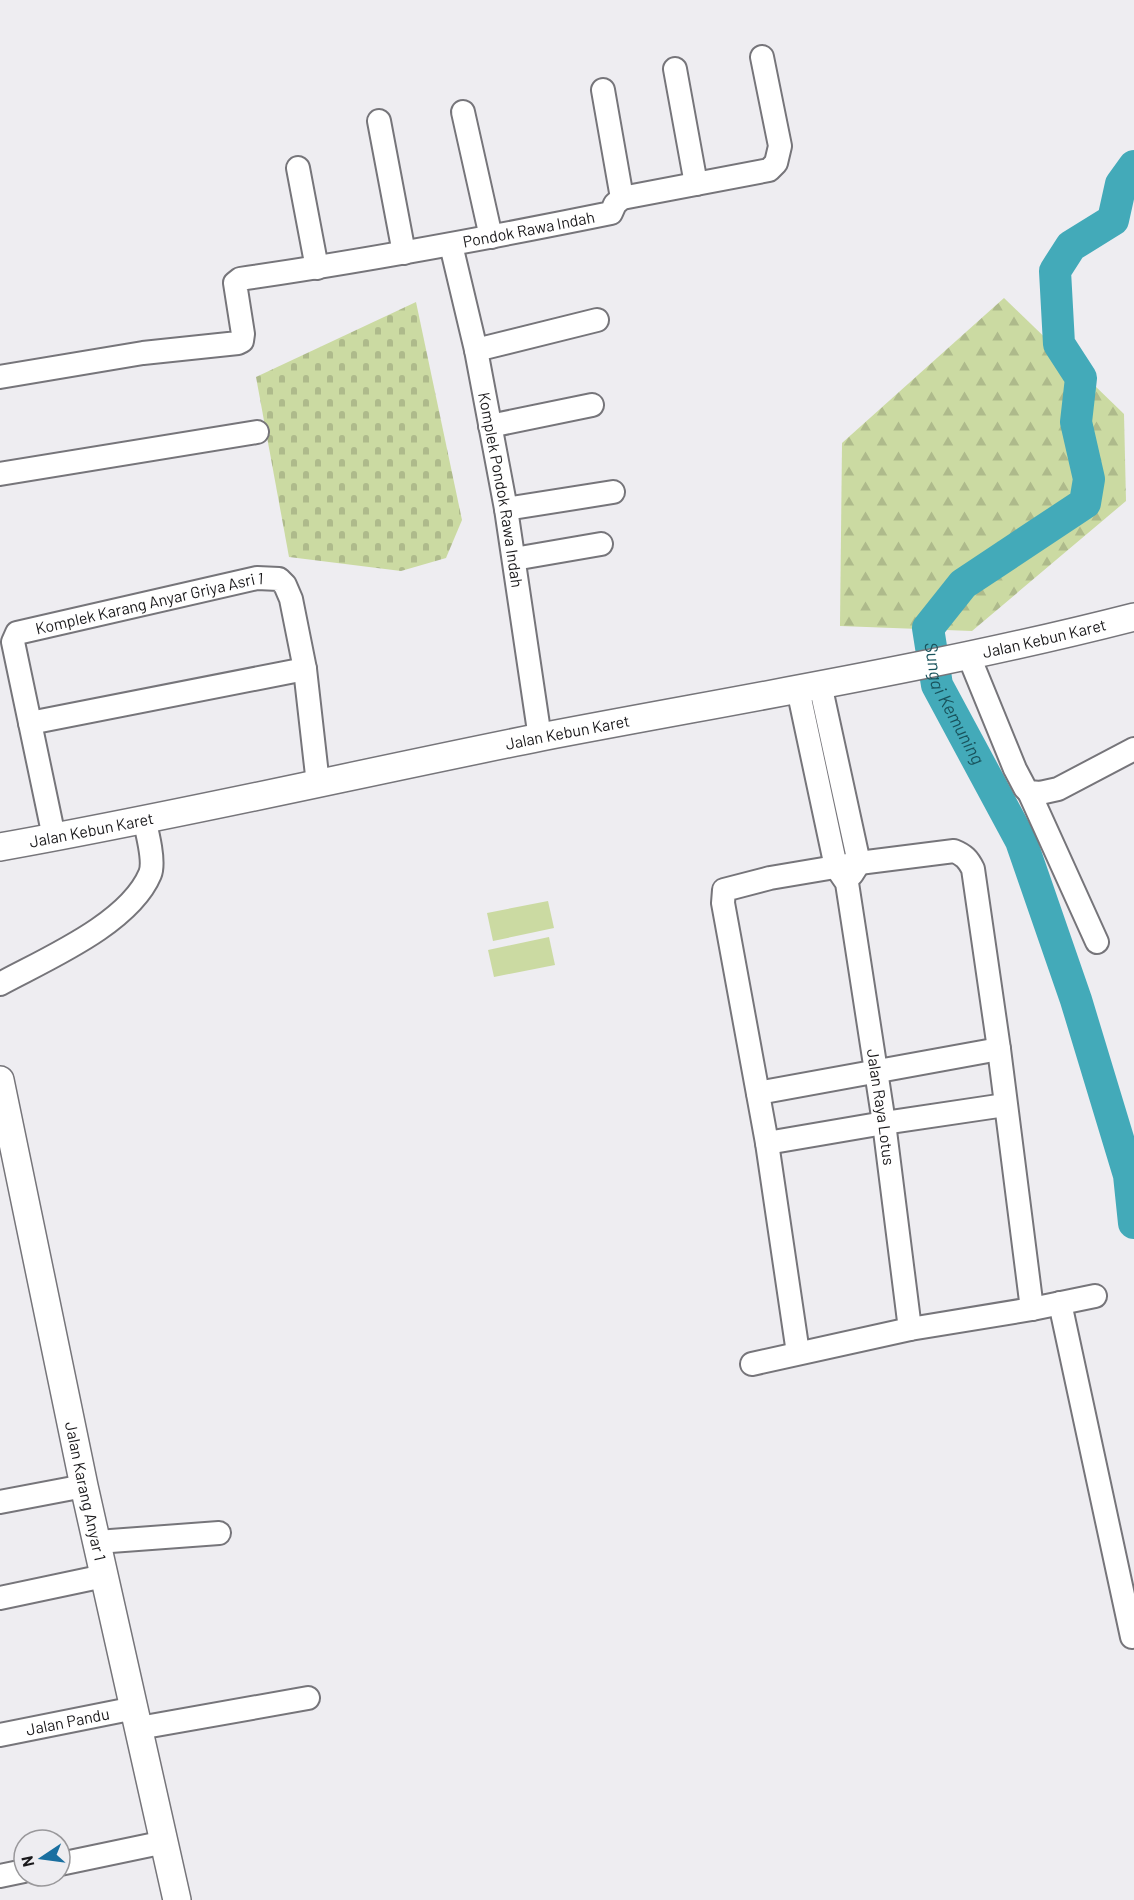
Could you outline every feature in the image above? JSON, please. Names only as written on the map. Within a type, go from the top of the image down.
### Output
[{"type":"main road","name":"Jalan Kebun Karet","points":[[0,847],[921,664],[1134,617]]},
{"type":"main road","name":"Jalan Karang Anyar 1","points":[[0,1080],[84,1486],[177,1900]]},
{"type":"street","name":"Pondok Rawa Indah","points":[[0,377],[144,353],[238,343],[242,341],[243,334],[235,283],[240,279],[404,253],[611,213],[615,204],[622,198],[769,170],[776,163],[780,146],[762,57]]},
{"type":"street","points":[[675,69],[696,184]]},
{"type":"street","points":[[603,90],[622,198]]},
{"type":"street","points":[[463,112],[491,237]]},
{"type":"street","points":[[379,121],[404,253]]},
{"type":"street","points":[[298,168],[317,268]]},
{"type":"street","name":"Komplek Pondok Rawa Indah","points":[[451,244],[476,350],[506,509],[540,738]]},
{"type":"street","points":[[476,350],[597,320]]},
{"type":"street","points":[[490,426],[592,405]]},
{"type":"street","points":[[0,474],[257,432]]},
{"type":"street","points":[[506,509],[613,492]]},
{"type":"street","points":[[514,559],[602,544]]},
{"type":"street","name":"Komplek Karang Anyar Griya Asri 1","points":[[54,837],[13,642],[17,633],[257,578],[279,579],[285,585],[291,599],[305,669],[318,784]]},
{"type":"street","points":[[960,656],[1022,783],[1029,792],[1097,942]]},
{"type":"street","points":[[30,723],[305,669]]},
{"type":"street","points":[[809,686],[859,863]]},
{"type":"street","name":"Jalan Raya Lotus","points":[[809,686],[876,1071],[910,1329]]},
{"type":"street","points":[[1029,792],[1040,793],[1058,789],[1134,749]]},
{"type":"street","points":[[0,984],[64,950],[117,917],[135,898],[151,872],[148,834],[144,819]]},
{"type":"street","points":[[798,1353],[767,1143],[723,903],[724,890],[770,878],[841,875],[859,863],[954,851],[969,860],[973,869],[999,1049],[1032,1309]]},
{"type":"street","points":[[758,1094],[999,1049]]},
{"type":"street","points":[[767,1143],[1005,1105]]},
{"type":"street","points":[[752,1364],[910,1329],[1095,1296]]},
{"type":"street","points":[[1060,1303],[1129,1626],[1132,1637],[1134,1636]]},
{"type":"street","points":[[0,1502],[84,1486]]},
{"type":"street","points":[[97,1542],[219,1533]]},
{"type":"street","points":[[0,1598],[104,1576]]},
{"type":"street","name":"Jalan Pandu","points":[[0,1735],[308,1698]]},
{"type":"street","points":[[72,1861],[165,1842]]},
{"type":"green space","points":[[1004,298],[1124,414],[1126,501],[972,631],[840,626],[842,443]]},
{"type":"green space","points":[[416,302],[462,520],[446,558],[401,571],[289,557],[256,377]]},
{"type":"green space","points":[[548,901],[554,928],[493,941],[487,913]]},
{"type":"green space","points":[[549,937],[555,965],[494,977],[488,950]]},
{"type":"waterway","name":"Sungai Kemuning","points":[[1134,166],[1121,184],[1113,220],[1071,246],[1055,271],[1059,344],[1081,378],[1076,422],[1089,479],[1085,503],[963,584],[928,628],[937,685],[1021,841],[1076,1000],[1129,1175],[1134,1223]]}]
